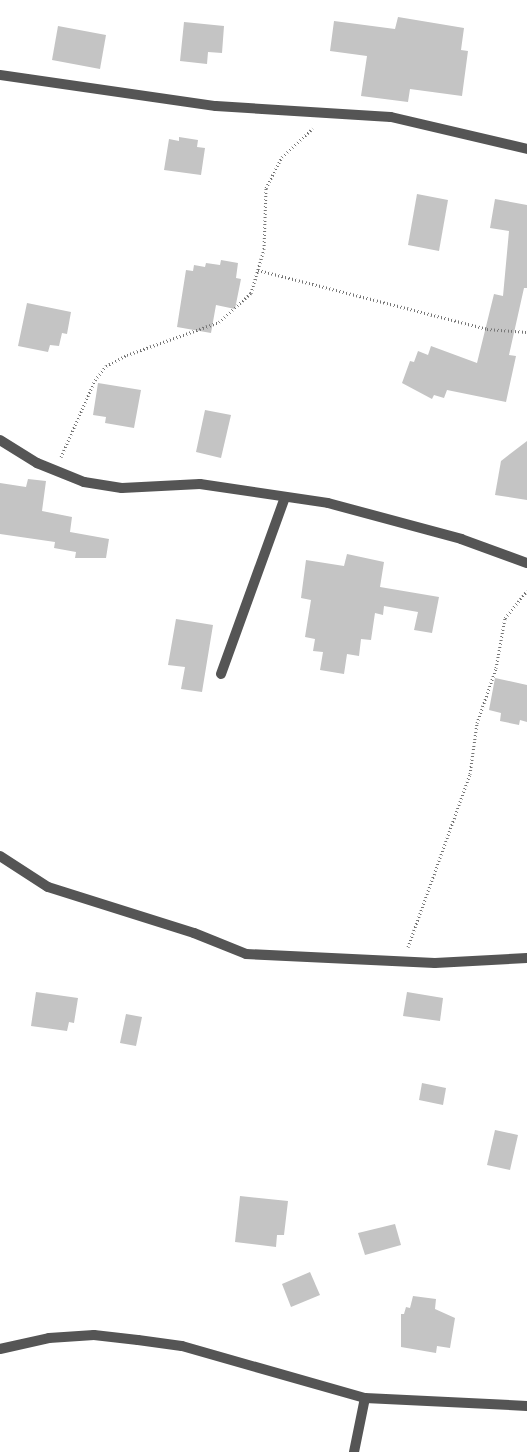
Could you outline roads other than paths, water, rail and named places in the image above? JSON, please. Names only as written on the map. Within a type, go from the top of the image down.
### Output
[{"type":"street","points":[[0,75],[216,106],[331,112],[409,121],[527,149]]},
{"type":"street","points":[[0,440],[56,471],[107,486],[200,484],[328,503],[461,539],[527,563]]},
{"type":"street","points":[[221,674],[285,497]]},
{"type":"street","points":[[0,856],[48,887],[202,936],[237,952],[278,958],[402,962],[476,963],[527,958]]},
{"type":"street","points":[[0,1349],[49,1338],[94,1335],[182,1346],[365,1398],[527,1406]]},
{"type":"street","points":[[354,1452],[365,1398]]}]
